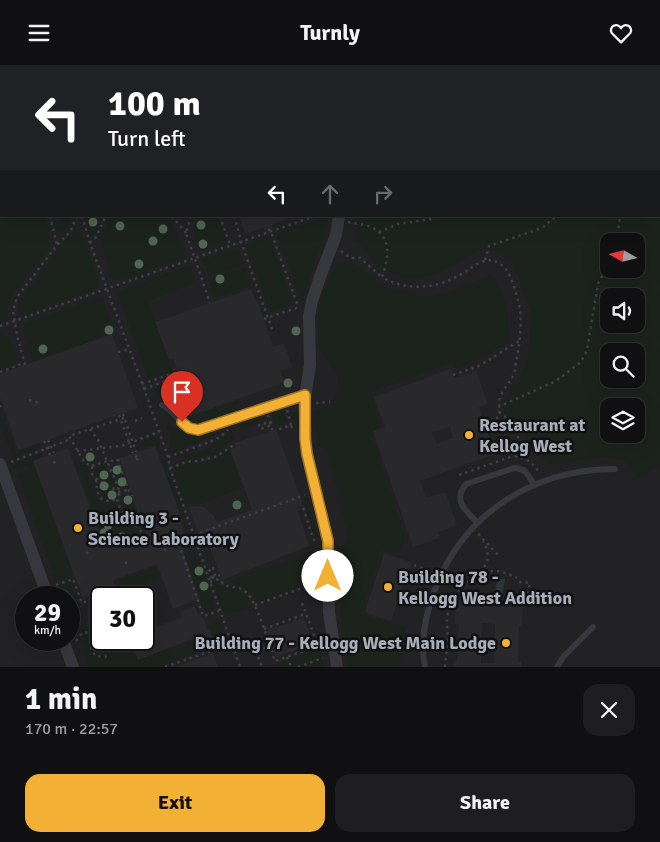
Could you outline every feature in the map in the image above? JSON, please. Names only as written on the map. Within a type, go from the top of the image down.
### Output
[{"type":"street","points":[[337,667],[329,612],[328,541],[305,439],[309,399],[309,316],[320,277],[342,219]]},
{"type":"street","points":[[6,463],[45,586]]},
{"type":"street","points":[[67,651],[73,667]]},
{"type":"lane","points":[[162,405],[189,428],[198,430],[284,401],[309,399]]},
{"type":"lane","points":[[478,523],[463,508],[460,502],[461,493],[466,484],[514,468],[526,472],[534,485]]},
{"type":"lane","points":[[425,667],[422,645],[424,627],[436,585],[451,557],[478,523],[496,507],[534,485],[581,471],[615,469]]},
{"type":"lane","points":[[557,667],[564,656],[593,627]]},
{"type":"path","points":[[50,217],[57,245]]},
{"type":"path","points":[[0,372],[25,364],[13,311],[17,297],[57,245],[70,232],[77,217]]},
{"type":"path","points":[[82,217],[168,457],[170,468],[238,667]]},
{"type":"path","points":[[90,243],[96,237],[106,217]]},
{"type":"path","points":[[173,217],[186,233],[210,303]]},
{"type":"path","points":[[186,233],[191,217]]},
{"type":"path","points":[[220,217],[230,245]]},
{"type":"path","points":[[234,217],[240,233],[240,242],[273,332]]},
{"type":"path","points":[[0,326],[312,217]]},
{"type":"path","points":[[379,232],[398,225],[436,217]]},
{"type":"path","points":[[485,261],[490,246],[542,228],[555,217]]},
{"type":"path","points":[[617,233],[620,217]]},
{"type":"path","points":[[342,219],[370,227],[379,232],[388,253],[387,264],[382,277]]},
{"type":"path","points":[[269,231],[301,312]]},
{"type":"path","points":[[340,250],[351,259],[360,258],[391,283],[404,287],[442,284],[485,261],[492,260],[500,264],[507,271],[520,309],[521,327],[515,372],[501,394],[498,407],[500,412],[518,430],[518,457]]},
{"type":"path","points":[[498,407],[556,381],[581,362],[587,350],[598,284],[601,278]]},
{"type":"path","points":[[264,319],[299,307]]},
{"type":"path","points":[[453,375],[478,366],[519,341]]},
{"type":"path","points":[[118,352],[130,349]]},
{"type":"path","points":[[142,385],[174,373]]},
{"type":"path","points":[[144,389],[176,377]]},
{"type":"path","points":[[309,399],[330,402]]},
{"type":"path","points":[[29,400],[39,403]]},
{"type":"path","points":[[284,401],[295,434]]},
{"type":"path","points":[[484,424],[494,420],[500,412]]},
{"type":"path","points":[[121,415],[124,418],[133,442],[136,456],[121,415]]},
{"type":"path","points":[[6,463],[71,439],[70,436],[124,418]]},
{"type":"path","points":[[135,421],[142,419]]},
{"type":"path","points":[[168,457],[220,437],[233,428],[230,420]]},
{"type":"path","points":[[270,426],[260,429],[259,425],[270,422],[272,430]]},
{"type":"path","points":[[279,429],[291,425]]},
{"type":"path","points":[[90,429],[102,448],[120,492],[117,499],[120,508],[143,535]]},
{"type":"path","points":[[77,451],[121,446],[159,432]]},
{"type":"path","points":[[71,439],[85,463],[92,466],[119,459],[131,490]]},
{"type":"path","points":[[50,455],[46,440],[54,453]]},
{"type":"path","points":[[170,468],[186,462],[215,457],[234,445]]},
{"type":"path","points":[[53,462],[57,463]]},
{"type":"path","points":[[92,466],[92,474],[96,479],[120,492],[131,490]]},
{"type":"path","points":[[96,479],[96,486],[102,499],[105,501],[117,499]]},
{"type":"path","points":[[130,485],[132,496]]},
{"type":"path","points":[[220,611],[203,616],[177,545],[300,497]]},
{"type":"path","points":[[303,508],[317,550]]},
{"type":"path","points":[[484,530],[479,535],[499,556]]},
{"type":"path","points":[[482,573],[488,555],[483,540]]},
{"type":"path","points":[[414,565],[434,572]]},
{"type":"path","points":[[216,580],[213,568],[209,569],[212,578],[220,575]]},
{"type":"path","points":[[445,667],[448,643],[448,609],[460,590],[482,573],[501,572],[517,578]]},
{"type":"path","points":[[255,605],[314,584],[318,581],[319,577]]},
{"type":"path","points":[[56,585],[74,579],[82,603],[90,600]]},
{"type":"path","points":[[210,582],[220,580],[224,585],[243,589],[249,594],[255,605],[275,661],[318,645]]},
{"type":"path","points":[[519,582],[530,583],[526,605]]},
{"type":"path","points":[[298,667],[323,658],[322,650],[318,645],[302,603]]},
{"type":"path","points":[[264,629],[306,614]]},
{"type":"path","points":[[165,667],[231,644]]},
{"type":"path","points":[[251,653],[271,646]]},
{"type":"path","points":[[92,651],[96,656],[105,657],[110,651]]},
{"type":"path","points":[[256,651],[262,667]]},
{"type":"path","points":[[286,657],[291,667]]},
{"type":"shaded area","points":[[0,217],[660,217],[660,667],[0,667]]},
{"type":"shaded area","points":[[0,217],[44,217],[50,241],[48,249],[11,297],[8,318],[0,323]]},
{"type":"shaded area","points":[[60,217],[71,217],[69,227],[63,231],[58,230],[56,225]]},
{"type":"shaded area","points":[[86,217],[102,217],[93,234],[90,232]]},
{"type":"shaded area","points":[[113,217],[165,217],[178,234],[185,255],[184,258],[122,280],[114,279],[100,240],[105,228]]},
{"type":"shaded area","points":[[198,217],[217,217],[226,241],[225,243],[202,251],[198,250],[194,229]]},
{"type":"shaded area","points":[[325,217],[328,220],[327,226],[301,302],[277,234]]},
{"type":"shaded area","points":[[361,217],[660,217],[660,466],[638,478],[625,461],[604,457],[552,464],[528,449],[525,430],[504,412],[504,402],[520,377],[529,355],[531,314],[514,264],[499,251],[481,250],[433,276],[406,277],[388,273],[377,267],[357,240]]},
{"type":"shaded area","points":[[75,232],[80,233],[82,237],[98,280],[96,289],[24,315],[20,314],[17,307],[19,302],[69,236]]},
{"type":"shaded area","points":[[269,237],[293,304],[270,312],[246,245]]},
{"type":"shaded area","points":[[238,248],[244,265],[208,276],[206,265],[203,265],[202,260]]},
{"type":"shaded area","points":[[337,262],[348,262],[360,267],[383,287],[430,297],[452,291],[493,274],[507,307],[509,342],[474,362],[456,369],[453,362],[371,392],[381,425],[371,432],[405,537],[399,553],[381,550],[361,614],[406,628],[400,660],[401,667],[347,667],[339,594],[337,549],[346,544],[348,534],[328,452],[318,446],[315,411],[331,404],[338,391],[337,374],[320,349],[317,331],[321,298]]},
{"type":"shaded area","points":[[190,265],[195,282],[149,301],[173,371],[148,379],[118,294]]},
{"type":"shaded area","points":[[244,267],[251,286],[215,298],[208,279]]},
{"type":"shaded area","points":[[101,298],[104,301],[110,321],[105,323],[101,329],[102,337],[33,362],[23,331],[24,324]]},
{"type":"shaded area","points":[[0,332],[3,332],[10,339],[19,364],[0,371]]},
{"type":"shaded area","points":[[177,381],[190,416],[238,401],[242,410],[200,424],[194,424],[172,401],[158,398],[154,389]]},
{"type":"shaded area","points":[[291,409],[294,409],[298,416],[298,428],[294,427]]},
{"type":"shaded area","points":[[283,410],[286,420],[284,425],[276,426],[271,413]]},
{"type":"shaded area","points":[[264,415],[266,420],[239,430],[237,424]]},
{"type":"shaded area","points":[[0,418],[3,418],[16,452],[39,444],[41,448],[13,457],[0,423]]},
{"type":"shaded area","points":[[170,424],[187,433],[201,435],[213,432],[215,436],[170,453],[167,425]]},
{"type":"shaded area","points":[[231,430],[234,440],[214,454],[206,458],[181,461],[179,457],[210,448]]},
{"type":"shaded area","points":[[156,437],[186,519],[183,520],[156,445],[144,448],[142,442]]},
{"type":"shaded area","points":[[229,450],[243,487],[201,504],[185,503],[173,469],[207,462]]},
{"type":"shaded area","points":[[41,452],[42,456],[33,461],[73,575],[56,581],[18,475],[30,470],[28,465],[16,469],[14,464]]},
{"type":"shaded area","points":[[80,462],[89,470],[88,482],[94,485],[102,507],[93,510],[76,463]]},
{"type":"shaded area","points":[[116,464],[125,486],[122,489],[114,471],[114,465]]},
{"type":"shaded area","points":[[102,466],[110,474],[114,485],[93,473],[94,469]]},
{"type":"shaded area","points":[[97,483],[108,488],[113,498],[106,499]]},
{"type":"shaded area","points":[[123,494],[128,495],[132,499],[143,529],[125,512],[121,498]]},
{"type":"shaded area","points":[[307,498],[317,536],[315,539],[304,500]]},
{"type":"shaded area","points":[[110,504],[115,504],[124,519],[140,535],[107,547],[94,511]]},
{"type":"shaded area","points":[[191,549],[196,552],[216,608],[205,612],[184,551]]},
{"type":"shaded area","points":[[312,550],[317,564],[318,576],[313,582],[258,602],[245,588],[227,583],[255,571],[280,564]]},
{"type":"shaded area","points":[[156,566],[159,576],[140,586],[121,586],[119,581]]},
{"type":"shaded area","points":[[497,579],[505,579],[502,595],[495,595]]},
{"type":"shaded area","points":[[216,581],[223,586],[243,592],[248,596],[252,606],[240,611],[224,613],[213,582]]},
{"type":"shaded area","points":[[80,606],[83,613],[80,618]]},
{"type":"shaded area","points":[[220,617],[228,641],[221,643],[219,637],[215,639],[212,630],[216,618]]},
{"type":"shaded area","points":[[90,626],[90,651],[134,651],[137,660],[192,641],[198,653],[157,667],[89,667],[80,642],[80,630]]},
{"type":"shaded area","points":[[218,640],[219,644],[201,652],[199,647]]},
{"type":"shaded area","points":[[319,648],[324,667],[268,667]]},
{"type":"building","points":[[239,217],[291,217],[272,225],[273,228],[264,231],[263,228],[245,234]]},
{"type":"building","points":[[251,289],[257,300],[273,347],[284,343],[292,367],[280,371],[285,382],[190,416],[172,368],[176,367],[173,359],[169,360],[155,322]]},
{"type":"building","points":[[112,334],[138,408],[18,450],[0,398],[0,374]]},
{"type":"building","points":[[451,369],[454,378],[476,371],[488,404],[479,407],[495,454],[420,481],[426,498],[445,492],[457,525],[438,532],[440,538],[413,547],[373,431],[385,427],[374,397]],"holes":[[[450,427],[453,438],[436,444],[432,433]]]},
{"type":"building","points":[[276,429],[303,505],[297,508],[309,546],[222,580],[207,540],[198,542],[197,537],[199,536],[189,507],[204,507],[214,516],[217,522],[252,510],[230,449],[236,447],[235,443]]},
{"type":"building","name":"Building 3 - Science Laboratory","points":[[155,446],[183,522],[181,522],[186,536],[179,539],[199,599],[173,609],[157,564],[113,580],[116,586],[90,586],[90,596],[83,599],[80,586],[78,586],[33,461],[68,448],[105,549],[145,534],[120,458]]},
{"type":"building","name":"Building 78 - Kellogg West Addition","points":[[384,553],[411,562],[391,621],[365,612]]},
{"type":"building","name":"Building 77 - Kellogg West Main Lodge","points":[[456,599],[523,601],[522,626],[519,626],[518,662],[521,662],[521,667],[453,667],[454,661],[457,661],[459,625],[455,624]],"holes":[[[482,623],[495,624],[494,663],[481,663]]]},
{"type":"building","points":[[195,606],[198,614],[200,613],[204,618],[207,630],[210,629],[213,639],[195,646],[192,639],[138,660],[134,651],[155,651],[155,628],[182,617],[180,612]]},
{"type":"building","points":[[302,617],[314,644],[275,657],[266,631],[288,624],[296,619],[296,621]]},
{"type":"building","points":[[213,653],[218,667],[175,667]]},
{"type":"place","name":"Restaurant at Kellog West","points":[[469,435]]},
{"type":"place","name":"Building 3 - Science Laboratory","points":[[78,528]]},
{"type":"place","name":"Building 78 - Kellogg West Addition","points":[[388,587]]},
{"type":"place","name":"Building 77 - Kellogg West Main Lodge","points":[[506,643]]},
{"type":"route","points":[[182,422],[189,428],[198,430],[305,395],[305,439],[328,541],[328,576]]}]
